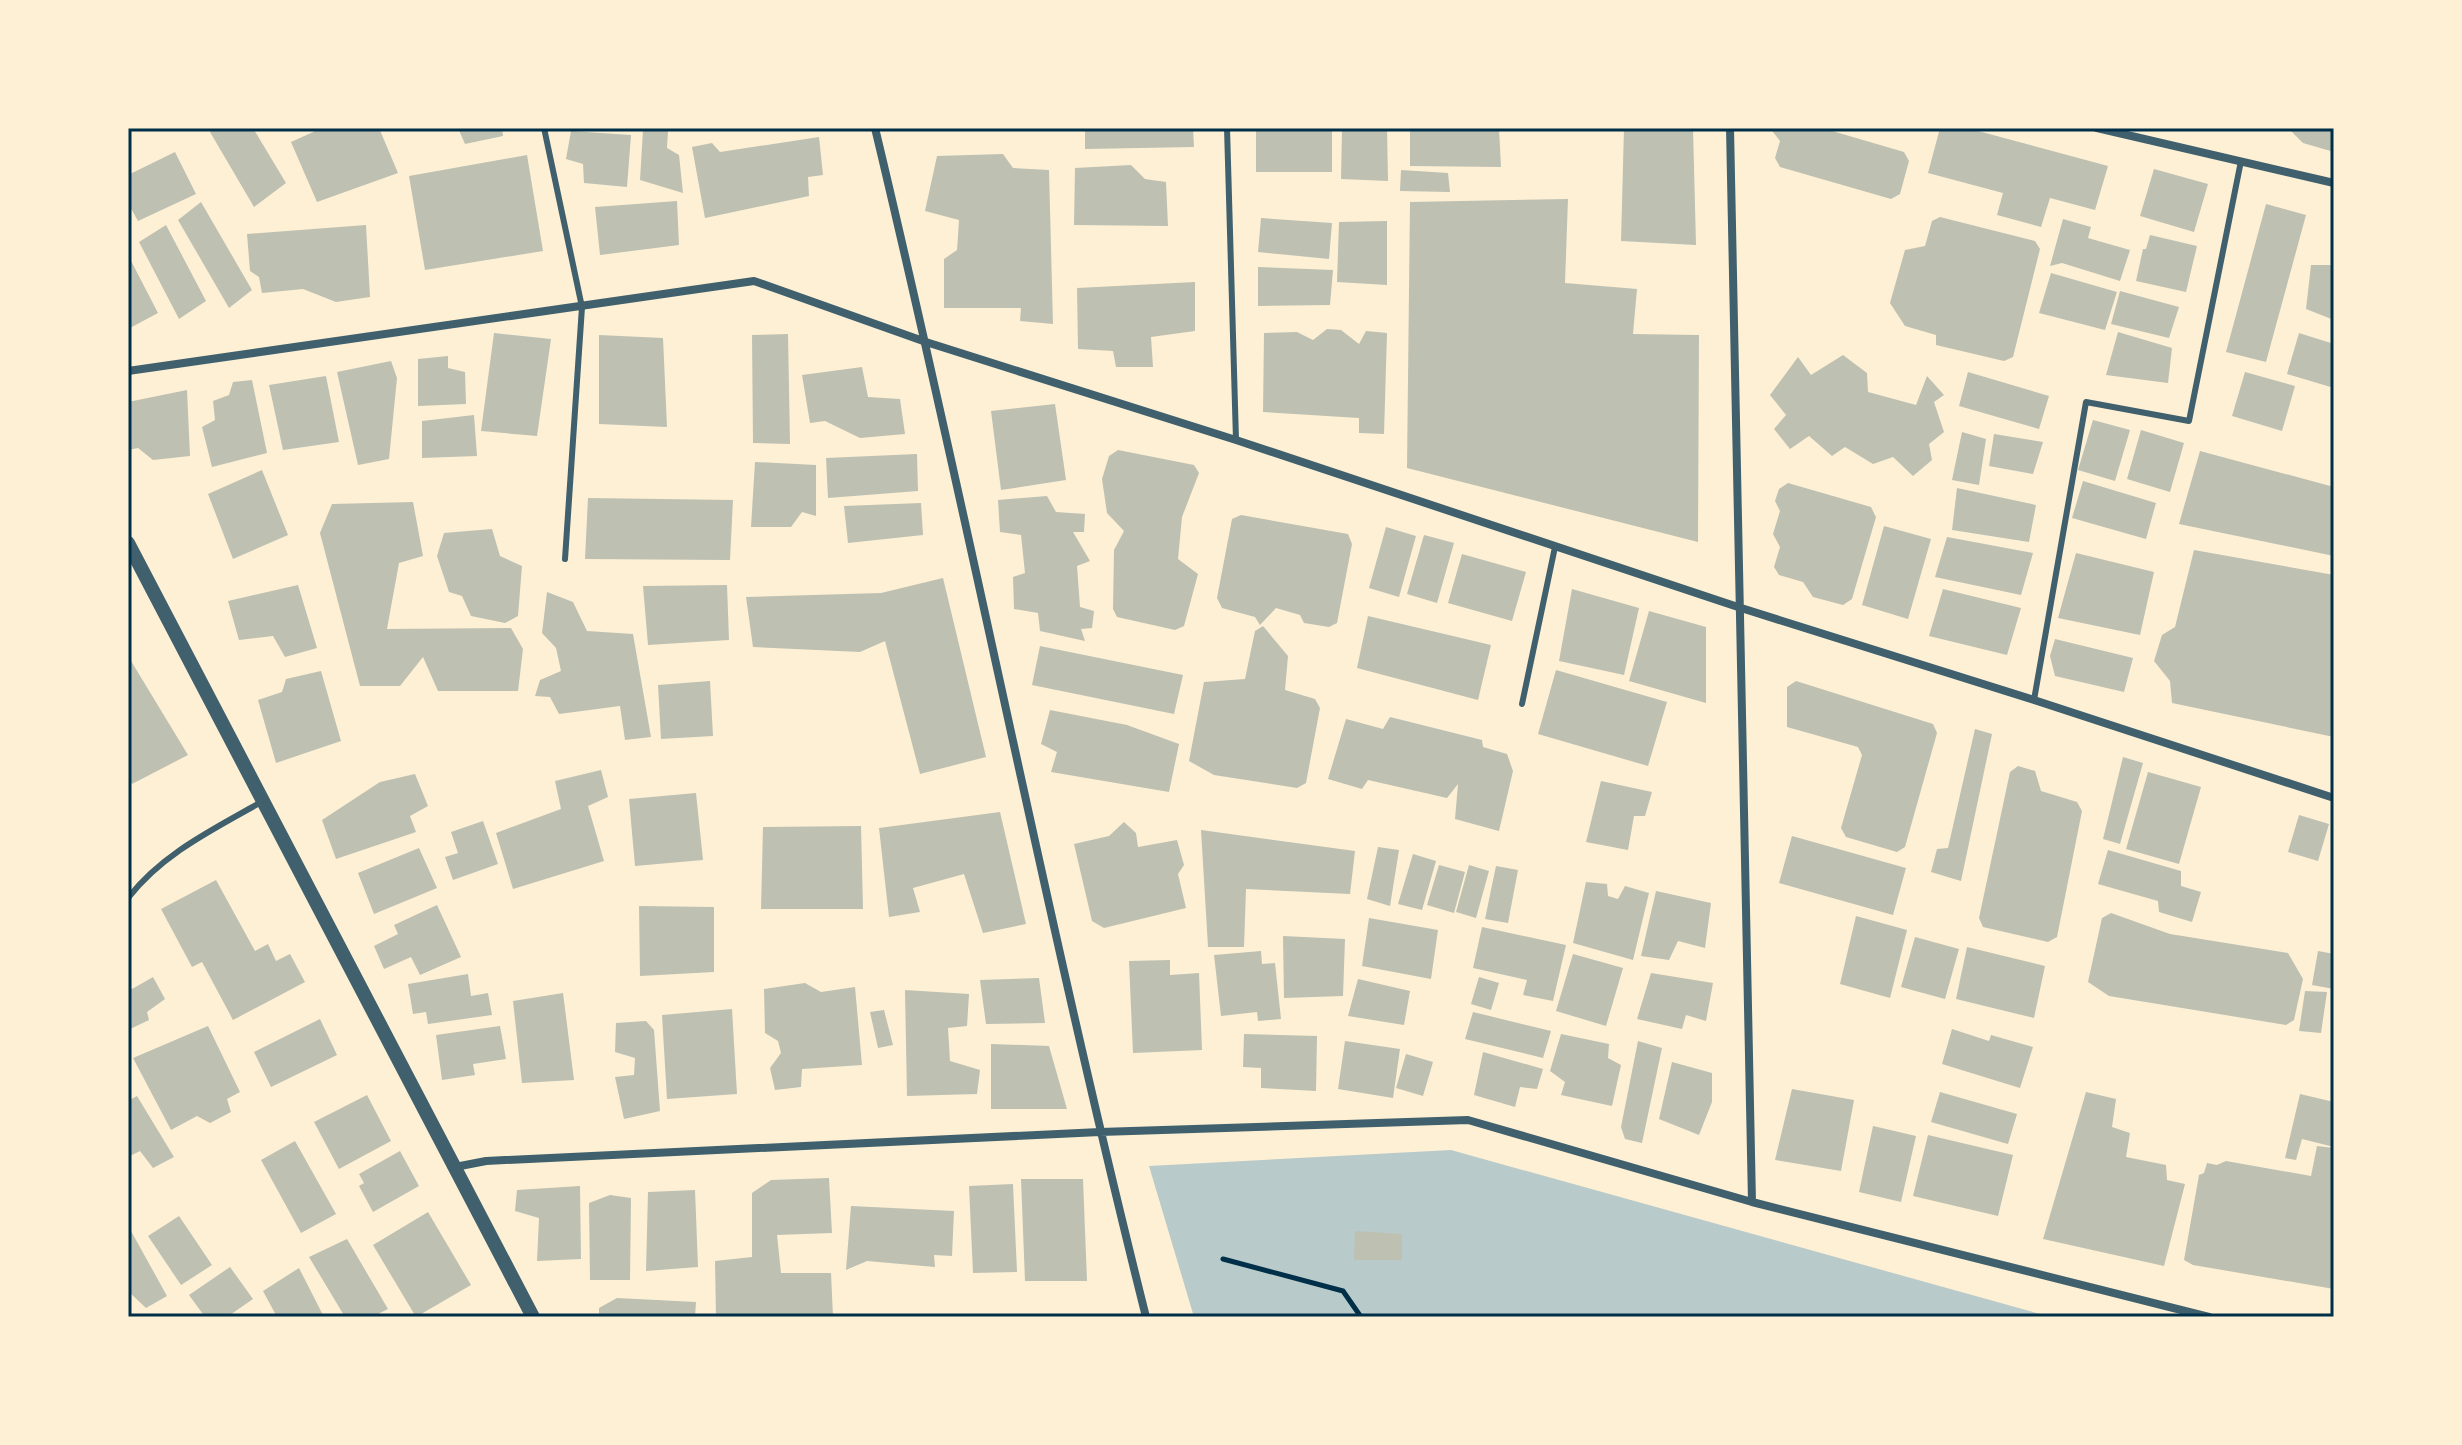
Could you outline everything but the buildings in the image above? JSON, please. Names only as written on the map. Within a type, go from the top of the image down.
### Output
[{"type":"street","points":[[875,128],[926,342],[1100,1132],[1146,1317]]},
{"type":"street","points":[[1730,128],[1752,1202]]},
{"type":"street","points":[[2097,128],[2334,183]]},
{"type":"street","points":[[128,371],[754,281],[926,342],[2334,798]]},
{"type":"street","points":[[128,543],[533,1317]]},
{"type":"street","points":[[455,1167],[486,1161],[1100,1132],[1468,1120],[1752,1202],[2209,1317]]},
{"type":"lane","points":[[544,128],[582,307],[565,559]]},
{"type":"lane","points":[[1227,128],[1236,440]]},
{"type":"lane","points":[[2034,700],[2086,402],[2189,421],[2241,161]]},
{"type":"lane","points":[[1522,704],[1555,547]]},
{"type":"lane","points":[[128,898],[140,883],[178,850],[263,801]]},
{"type":"path","points":[[1223,1259],[1343,1291],[1361,1317]]},
{"type":"shaded area","points":[[1451,1150],[2051,1317],[1194,1317],[1149,1166]]}]
